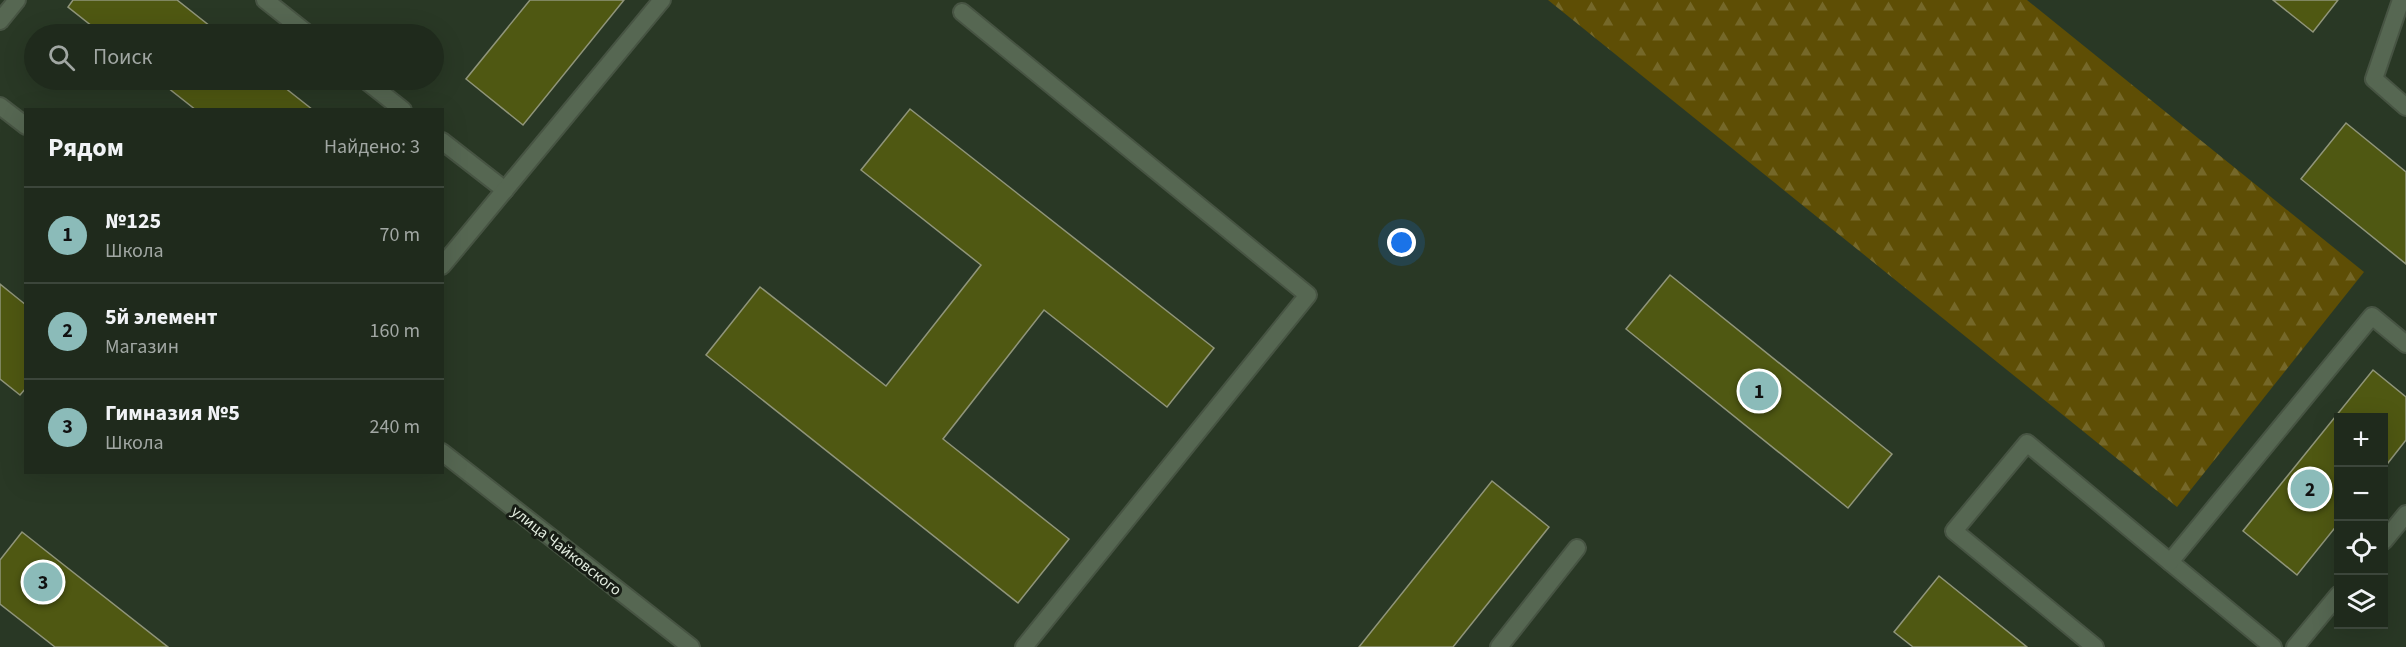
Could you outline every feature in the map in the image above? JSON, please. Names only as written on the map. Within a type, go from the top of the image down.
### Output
[{"type":"street","points":[[0,21],[18,0]]},
{"type":"street","points":[[265,0],[295,24]]},
{"type":"street","points":[[444,264],[662,0]]},
{"type":"street","points":[[2401,0],[2374,79],[2406,107]]},
{"type":"street","points":[[962,12],[1308,295],[1024,647]]},
{"type":"street","points":[[378,90],[400,108]]},
{"type":"street","points":[[0,106],[24,124]]},
{"type":"street","points":[[444,143],[505,190]]},
{"type":"street","points":[[2170,562],[2372,316],[2406,344]]},
{"type":"street","points":[[2095,647],[1954,531],[2027,442],[2273,647]]},
{"type":"street","name":"улица Чайковского","points":[[444,454],[691,647]]},
{"type":"street","points":[[2388,536],[2406,514]]},
{"type":"street","points":[[1499,647],[1577,548]]},
{"type":"street","points":[[2295,647],[2334,600]]},
{"type":"green space","points":[[1548,0],[2027,0],[2364,272],[2177,507]]},
{"type":"building","points":[[73,0],[177,0],[207,24],[89,24],[68,7]]},
{"type":"building","points":[[530,0],[624,0],[523,125],[466,79]]},
{"type":"building","points":[[2273,0],[2338,0],[2313,32]]},
{"type":"building","points":[[171,90],[288,90],[310,108],[193,108]]},
{"type":"building","points":[[910,109],[1214,348],[1167,407],[1044,310],[943,439],[1069,539],[1018,603],[706,355],[760,287],[886,386],[981,265],[861,170]]},
{"type":"building","points":[[2346,123],[2406,172],[2406,264],[2301,179]]},
{"type":"building","points":[[1670,275],[1892,454],[1848,508],[1626,329]]},
{"type":"building","points":[[0,284],[24,303],[24,390],[20,395],[0,379]]},
{"type":"building","points":[[2373,370],[2406,397],[2406,440],[2388,463],[2388,413],[2338,413]]},
{"type":"building","points":[[2334,418],[2334,529],[2297,575],[2243,531]]},
{"type":"building","points":[[1492,481],[1549,527],[1453,647],[1359,647]]},
{"type":"building","points":[[22,532],[168,647],[55,647],[0,604],[0,560]]},
{"type":"building","points":[[1939,576],[2027,647],[1913,647],[1894,632]]},
{"type":"place","name":"№125","points":[[1759,391]]},
{"type":"place","name":"5й элемент","points":[[2310,489]]},
{"type":"place","name":"Гимназия №5","points":[[43,582]]}]
